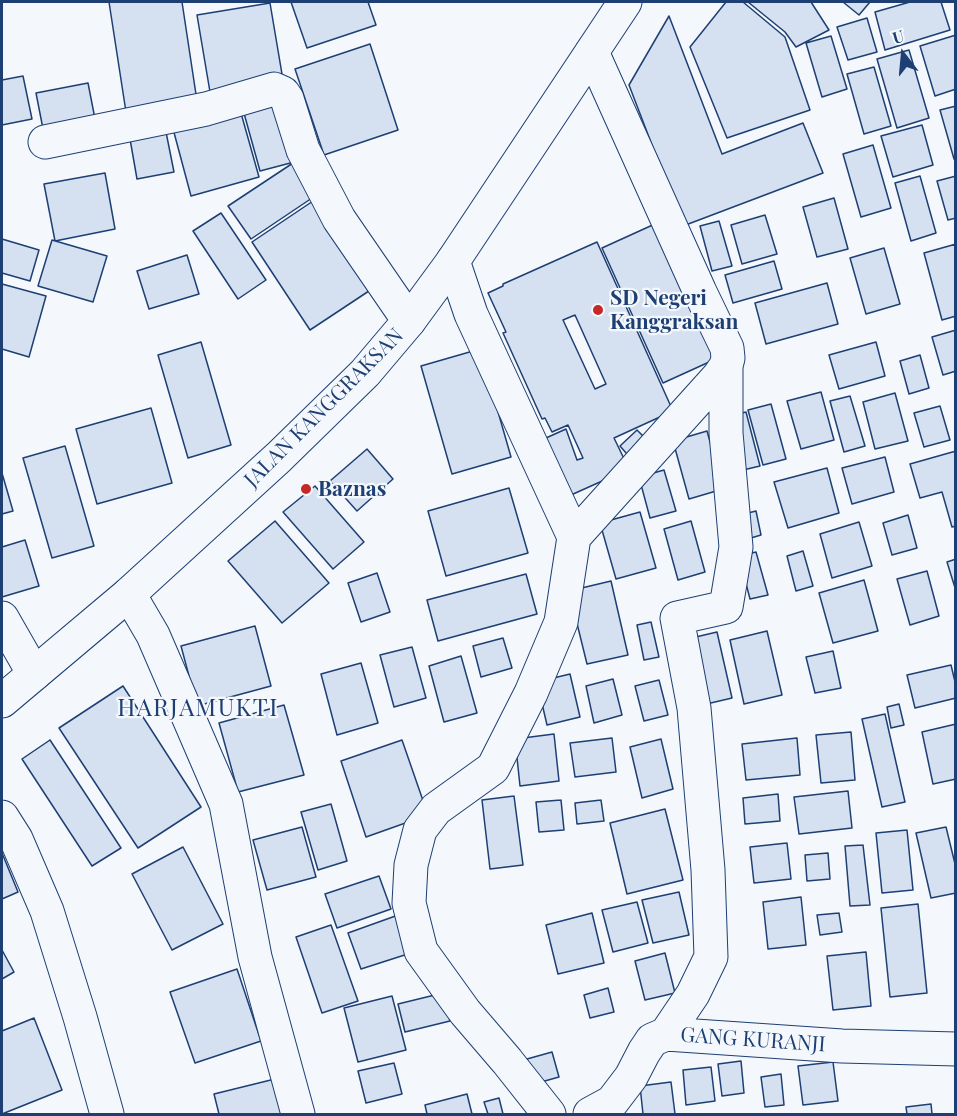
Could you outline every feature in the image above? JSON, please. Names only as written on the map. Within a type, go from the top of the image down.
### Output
[{"type":"main road","name":"JALAN KANGGRAKSAN","points":[[2,701],[129,594],[311,427],[365,373],[409,321],[453,261],[625,2]]},
{"type":"main road","points":[[592,52],[727,348],[728,358],[726,433],[736,547],[726,608],[677,618],[694,708],[708,870],[711,957],[693,994],[666,1034]]},
{"type":"main road","points":[[45,142],[206,109],[274,89],[287,99],[303,150],[339,219],[409,321]]},
{"type":"main road","points":[[453,261],[471,314],[574,537]]},
{"type":"main road","points":[[549,1114],[465,1012],[421,951],[409,903],[411,865],[420,830],[436,809],[493,768],[531,693],[561,622],[574,537],[726,366]]},
{"type":"main road","points":[[129,594],[153,635],[226,804],[255,957],[298,1114]]},
{"type":"main road","points":[[2,618],[34,674]]},
{"type":"main road","points":[[2,817],[16,839],[47,911],[107,1114]]},
{"type":"main road","name":"GANG KURANJI","points":[[590,1114],[612,1102],[631,1077],[652,1040],[666,1034],[842,1046],[956,1049]]},
{"type":"building","points":[[109,2],[182,2],[197,101],[126,112]]},
{"type":"building","points":[[291,2],[368,2],[376,25],[307,48]]},
{"type":"building","points":[[726,2],[743,2],[785,37],[810,110],[727,138],[690,47]]},
{"type":"building","points":[[748,2],[811,2],[829,30],[796,47],[785,32]]},
{"type":"building","points":[[843,2],[870,2],[859,15]]},
{"type":"building","points":[[910,2],[941,2],[950,30],[885,50],[875,12]]},
{"type":"building","points":[[270,3],[283,80],[210,92],[197,15]]},
{"type":"building","points":[[669,16],[722,154],[803,123],[823,173],[683,226],[629,85]]},
{"type":"building","points":[[867,18],[877,52],[848,60],[837,27]]},
{"type":"building","points":[[956,35],[956,89],[935,96],[920,46]]},
{"type":"building","points":[[831,36],[847,89],[822,97],[806,43]]},
{"type":"building","points":[[370,44],[398,130],[324,155],[295,69]]},
{"type":"building","points":[[909,50],[929,118],[897,128],[877,59]]},
{"type":"building","points":[[874,67],[891,126],[864,134],[847,74]]},
{"type":"building","points":[[23,76],[32,119],[2,125],[2,80]]},
{"type":"building","points":[[88,83],[96,124],[44,134],[36,93]]},
{"type":"building","points":[[280,95],[298,161],[260,171],[242,106]]},
{"type":"building","points":[[239,106],[259,177],[191,196],[172,125]]},
{"type":"building","points":[[956,106],[956,159],[954,159],[940,110]]},
{"type":"building","points":[[922,125],[933,165],[893,177],[881,136]]},
{"type":"building","points":[[166,132],[174,172],[137,179],[130,139]]},
{"type":"building","points":[[873,145],[891,208],[861,217],[843,154]]},
{"type":"building","points":[[293,163],[315,196],[251,239],[228,206]]},
{"type":"building","points":[[105,173],[115,229],[55,241],[44,184]]},
{"type":"building","points":[[920,176],[936,233],[911,241],[895,183]]},
{"type":"building","points":[[956,176],[956,218],[948,220],[937,181]]},
{"type":"building","points":[[319,197],[378,285],[310,330],[252,242]]},
{"type":"building","points":[[834,198],[848,249],[817,257],[803,207]]},
{"type":"building","points":[[221,213],[266,280],[238,299],[193,231]]},
{"type":"building","points":[[765,215],[777,254],[742,264],[731,225]]},
{"type":"building","points":[[719,221],[732,266],[712,271],[700,226]]},
{"type":"building","points":[[657,223],[718,358],[663,383],[602,248]]},
{"type":"building","points":[[2,239],[39,250],[30,281],[2,273]]},
{"type":"building","points":[[52,240],[107,256],[93,302],[38,286]]},
{"type":"building","points":[[597,242],[673,411],[614,438],[629,469],[571,495],[546,438],[566,429],[577,460],[583,458],[568,425],[552,432],[545,418],[542,419],[503,333],[506,332],[488,293]],"holes":[[[575,315],[606,384],[595,389],[563,320]]]},
{"type":"building","points":[[956,244],[956,316],[942,320],[924,253]]},
{"type":"building","points":[[884,248],[900,304],[866,314],[850,258]]},
{"type":"building","points":[[187,255],[199,294],[149,309],[137,271]]},
{"type":"building","points":[[774,261],[782,289],[733,303],[725,275]]},
{"type":"building","points":[[827,283],[838,324],[766,344],[755,303]]},
{"type":"building","points":[[2,284],[46,296],[29,357],[2,349]]},
{"type":"building","points":[[956,330],[956,371],[943,375],[932,337]]},
{"type":"building","points":[[201,342],[231,445],[188,458],[158,355]]},
{"type":"building","points":[[876,342],[885,376],[839,389],[829,355]]},
{"type":"building","points":[[480,349],[511,457],[452,474],[421,366]]},
{"type":"building","points":[[920,355],[929,388],[909,394],[900,361]]},
{"type":"building","points":[[821,392],[834,440],[801,449],[787,401]]},
{"type":"building","points":[[895,393],[908,441],[875,449],[863,402]]},
{"type":"building","points":[[850,396],[865,446],[844,452],[830,401]]},
{"type":"building","points":[[771,404],[786,459],[763,465],[748,410]]},
{"type":"building","points":[[940,406],[950,440],[924,447],[914,413]]},
{"type":"building","points":[[151,408],[172,483],[97,504],[76,429]]},
{"type":"building","points":[[746,412],[760,466],[743,470],[730,416]]},
{"type":"building","points":[[637,430],[651,444],[633,461],[620,446]]},
{"type":"building","points":[[707,431],[723,489],[689,499],[673,441]]},
{"type":"building","points":[[65,446],[94,546],[52,558],[23,458]]},
{"type":"building","points":[[367,449],[393,479],[357,511],[330,481]]},
{"type":"building","points":[[956,451],[956,526],[952,527],[942,492],[920,498],[910,464]]},
{"type":"building","points":[[885,457],[894,492],[852,504],[842,468]]},
{"type":"building","points":[[827,468],[839,513],[788,528],[774,482]]},
{"type":"building","points":[[664,470],[676,511],[650,518],[639,477]]},
{"type":"building","points":[[2,473],[13,511],[2,514]]},
{"type":"building","points":[[315,486],[364,542],[333,569],[283,512]]},
{"type":"building","points":[[509,488],[528,553],[446,576],[428,511]]},
{"type":"building","points":[[756,511],[761,535],[741,541],[736,516]]},
{"type":"building","points":[[640,512],[656,568],[616,579],[600,523]]},
{"type":"building","points":[[908,515],[917,548],[892,555],[883,523]]},
{"type":"building","points":[[275,521],[329,583],[282,623],[228,561]]},
{"type":"building","points":[[691,521],[705,572],[678,580],[664,529]]},
{"type":"building","points":[[859,522],[872,566],[832,578],[820,534]]},
{"type":"building","points":[[25,540],[39,586],[2,597],[2,547]]},
{"type":"building","points":[[803,551],[813,586],[796,591],[787,556]]},
{"type":"building","points":[[756,552],[768,595],[750,599],[739,556]]},
{"type":"building","points":[[956,559],[956,591],[947,562]]},
{"type":"building","points":[[927,571],[939,616],[910,625],[897,579]]},
{"type":"building","points":[[377,573],[390,612],[361,622],[348,583]]},
{"type":"building","points":[[526,574],[537,614],[438,641],[427,600]]},
{"type":"building","points":[[864,580],[878,631],[833,643],[819,593]]},
{"type":"building","points":[[611,581],[628,655],[587,664],[569,591]]},
{"type":"building","points":[[651,622],[659,657],[644,660],[637,625]]},
{"type":"building","points":[[255,626],[271,686],[197,706],[181,646]]},
{"type":"building","points":[[767,631],[782,695],[744,704],[730,640]]},
{"type":"building","points":[[717,632],[732,698],[698,706],[683,640]]},
{"type":"building","points":[[503,638],[512,668],[481,677],[473,646]]},
{"type":"building","points":[[412,647],[426,698],[394,707],[380,655]]},
{"type":"building","points":[[833,651],[841,688],[815,693],[806,657]]},
{"type":"building","points":[[461,656],[477,713],[444,722],[429,666]]},
{"type":"building","points":[[361,663],[378,723],[337,735],[321,674]]},
{"type":"building","points":[[951,665],[956,698],[915,708],[907,675]]},
{"type":"building","points":[[570,674],[580,717],[547,725],[537,682]]},
{"type":"building","points":[[613,679],[622,715],[594,723],[586,686]]},
{"type":"building","points":[[659,680],[668,715],[644,721],[635,686]]},
{"type":"building","points":[[123,686],[201,807],[138,848],[59,728]]},
{"type":"building","points":[[899,704],[904,725],[891,728],[887,707]]},
{"type":"building","points":[[284,705],[304,775],[238,792],[219,723]]},
{"type":"building","points":[[885,714],[905,802],[882,807],[862,719]]},
{"type":"building","points":[[956,724],[956,779],[933,784],[922,732]]},
{"type":"building","points":[[851,732],[855,780],[821,783],[816,735]]},
{"type":"building","points":[[554,734],[559,781],[520,786],[515,739]]},
{"type":"building","points":[[612,738],[616,772],[575,777],[570,743]]},
{"type":"building","points":[[797,738],[800,775],[746,780],[742,744]]},
{"type":"building","points":[[661,739],[673,789],[642,798],[630,747]]},
{"type":"building","points":[[50,740],[121,848],[92,866],[22,759]]},
{"type":"building","points":[[402,740],[428,815],[366,837],[341,761]]},
{"type":"building","points":[[848,791],[852,828],[799,834],[794,797]]},
{"type":"building","points":[[778,794],[780,821],[745,824],[743,798]]},
{"type":"building","points":[[514,796],[523,865],[490,869],[482,800]]},
{"type":"building","points":[[561,800],[564,830],[539,832],[536,802]]},
{"type":"building","points":[[601,800],[604,821],[577,824],[575,803]]},
{"type":"building","points":[[331,804],[347,861],[318,870],[301,812]]},
{"type":"building","points":[[665,809],[683,880],[627,894],[610,823]]},
{"type":"building","points":[[302,827],[316,877],[267,890],[253,840]]},
{"type":"building","points":[[946,827],[956,868],[956,893],[931,898],[916,833]]},
{"type":"building","points":[[907,830],[913,890],[882,893],[876,833]]},
{"type":"building","points":[[787,843],[791,879],[754,883],[750,847]]},
{"type":"building","points":[[863,845],[870,905],[850,906],[845,846]]},
{"type":"building","points":[[183,847],[223,924],[172,950],[132,874]]},
{"type":"building","points":[[2,853],[18,892],[2,899]]},
{"type":"building","points":[[828,853],[830,879],[807,881],[805,855]]},
{"type":"building","points":[[379,876],[391,909],[337,928],[325,894]]},
{"type":"building","points":[[679,892],[689,935],[653,943],[642,900]]},
{"type":"building","points":[[801,897],[806,945],[768,949],[763,902]]},
{"type":"building","points":[[637,902],[648,943],[613,952],[602,910]]},
{"type":"building","points":[[918,904],[927,993],[890,997],[881,908]]},
{"type":"building","points":[[592,913],[604,963],[558,974],[546,925]]},
{"type":"building","points":[[839,913],[842,932],[820,935],[817,915]]},
{"type":"building","points":[[401,914],[414,952],[361,969],[348,933]]},
{"type":"building","points":[[331,925],[358,1001],[322,1013],[296,937]]},
{"type":"building","points":[[2,950],[14,972],[2,979]]},
{"type":"building","points":[[866,952],[871,1006],[833,1010],[827,956]]},
{"type":"building","points":[[665,953],[675,993],[645,1000],[635,961]]},
{"type":"building","points":[[237,969],[261,1041],[195,1063],[170,992]]},
{"type":"building","points":[[608,988],[614,1012],[590,1018],[584,995]]},
{"type":"building","points":[[443,993],[450,1021],[405,1032],[398,1004]]},
{"type":"building","points":[[392,996],[406,1050],[358,1062],[344,1008]]},
{"type":"building","points":[[34,1018],[62,1090],[2,1114],[2,1031]]},
{"type":"building","points":[[552,1052],[559,1077],[534,1084],[527,1059]]},
{"type":"building","points":[[741,1061],[744,1093],[722,1096],[718,1064]]},
{"type":"building","points":[[833,1062],[838,1101],[803,1105],[798,1066]]},
{"type":"building","points":[[394,1063],[402,1094],[366,1103],[358,1071]]},
{"type":"building","points":[[711,1067],[715,1101],[686,1105],[683,1070]]},
{"type":"building","points":[[781,1074],[784,1105],[765,1107],[761,1077]]},
{"type":"building","points":[[283,1077],[292,1114],[219,1114],[214,1094]]},
{"type":"building","points":[[671,1082],[675,1114],[643,1114],[640,1086]]},
{"type":"building","points":[[467,1094],[472,1114],[427,1114],[425,1105]]},
{"type":"building","points":[[499,1098],[503,1114],[488,1114],[484,1102]]},
{"type":"building","points":[[931,1104],[932,1114],[907,1114],[906,1107]]},
{"type":"place","name":"SD Negeri Kanggraksan","points":[[598,310]]},
{"type":"place","name":"Baznas","points":[[306,489]]},
{"type":"district","name":"HARJAMUKTI","points":[[198,709]]}]
